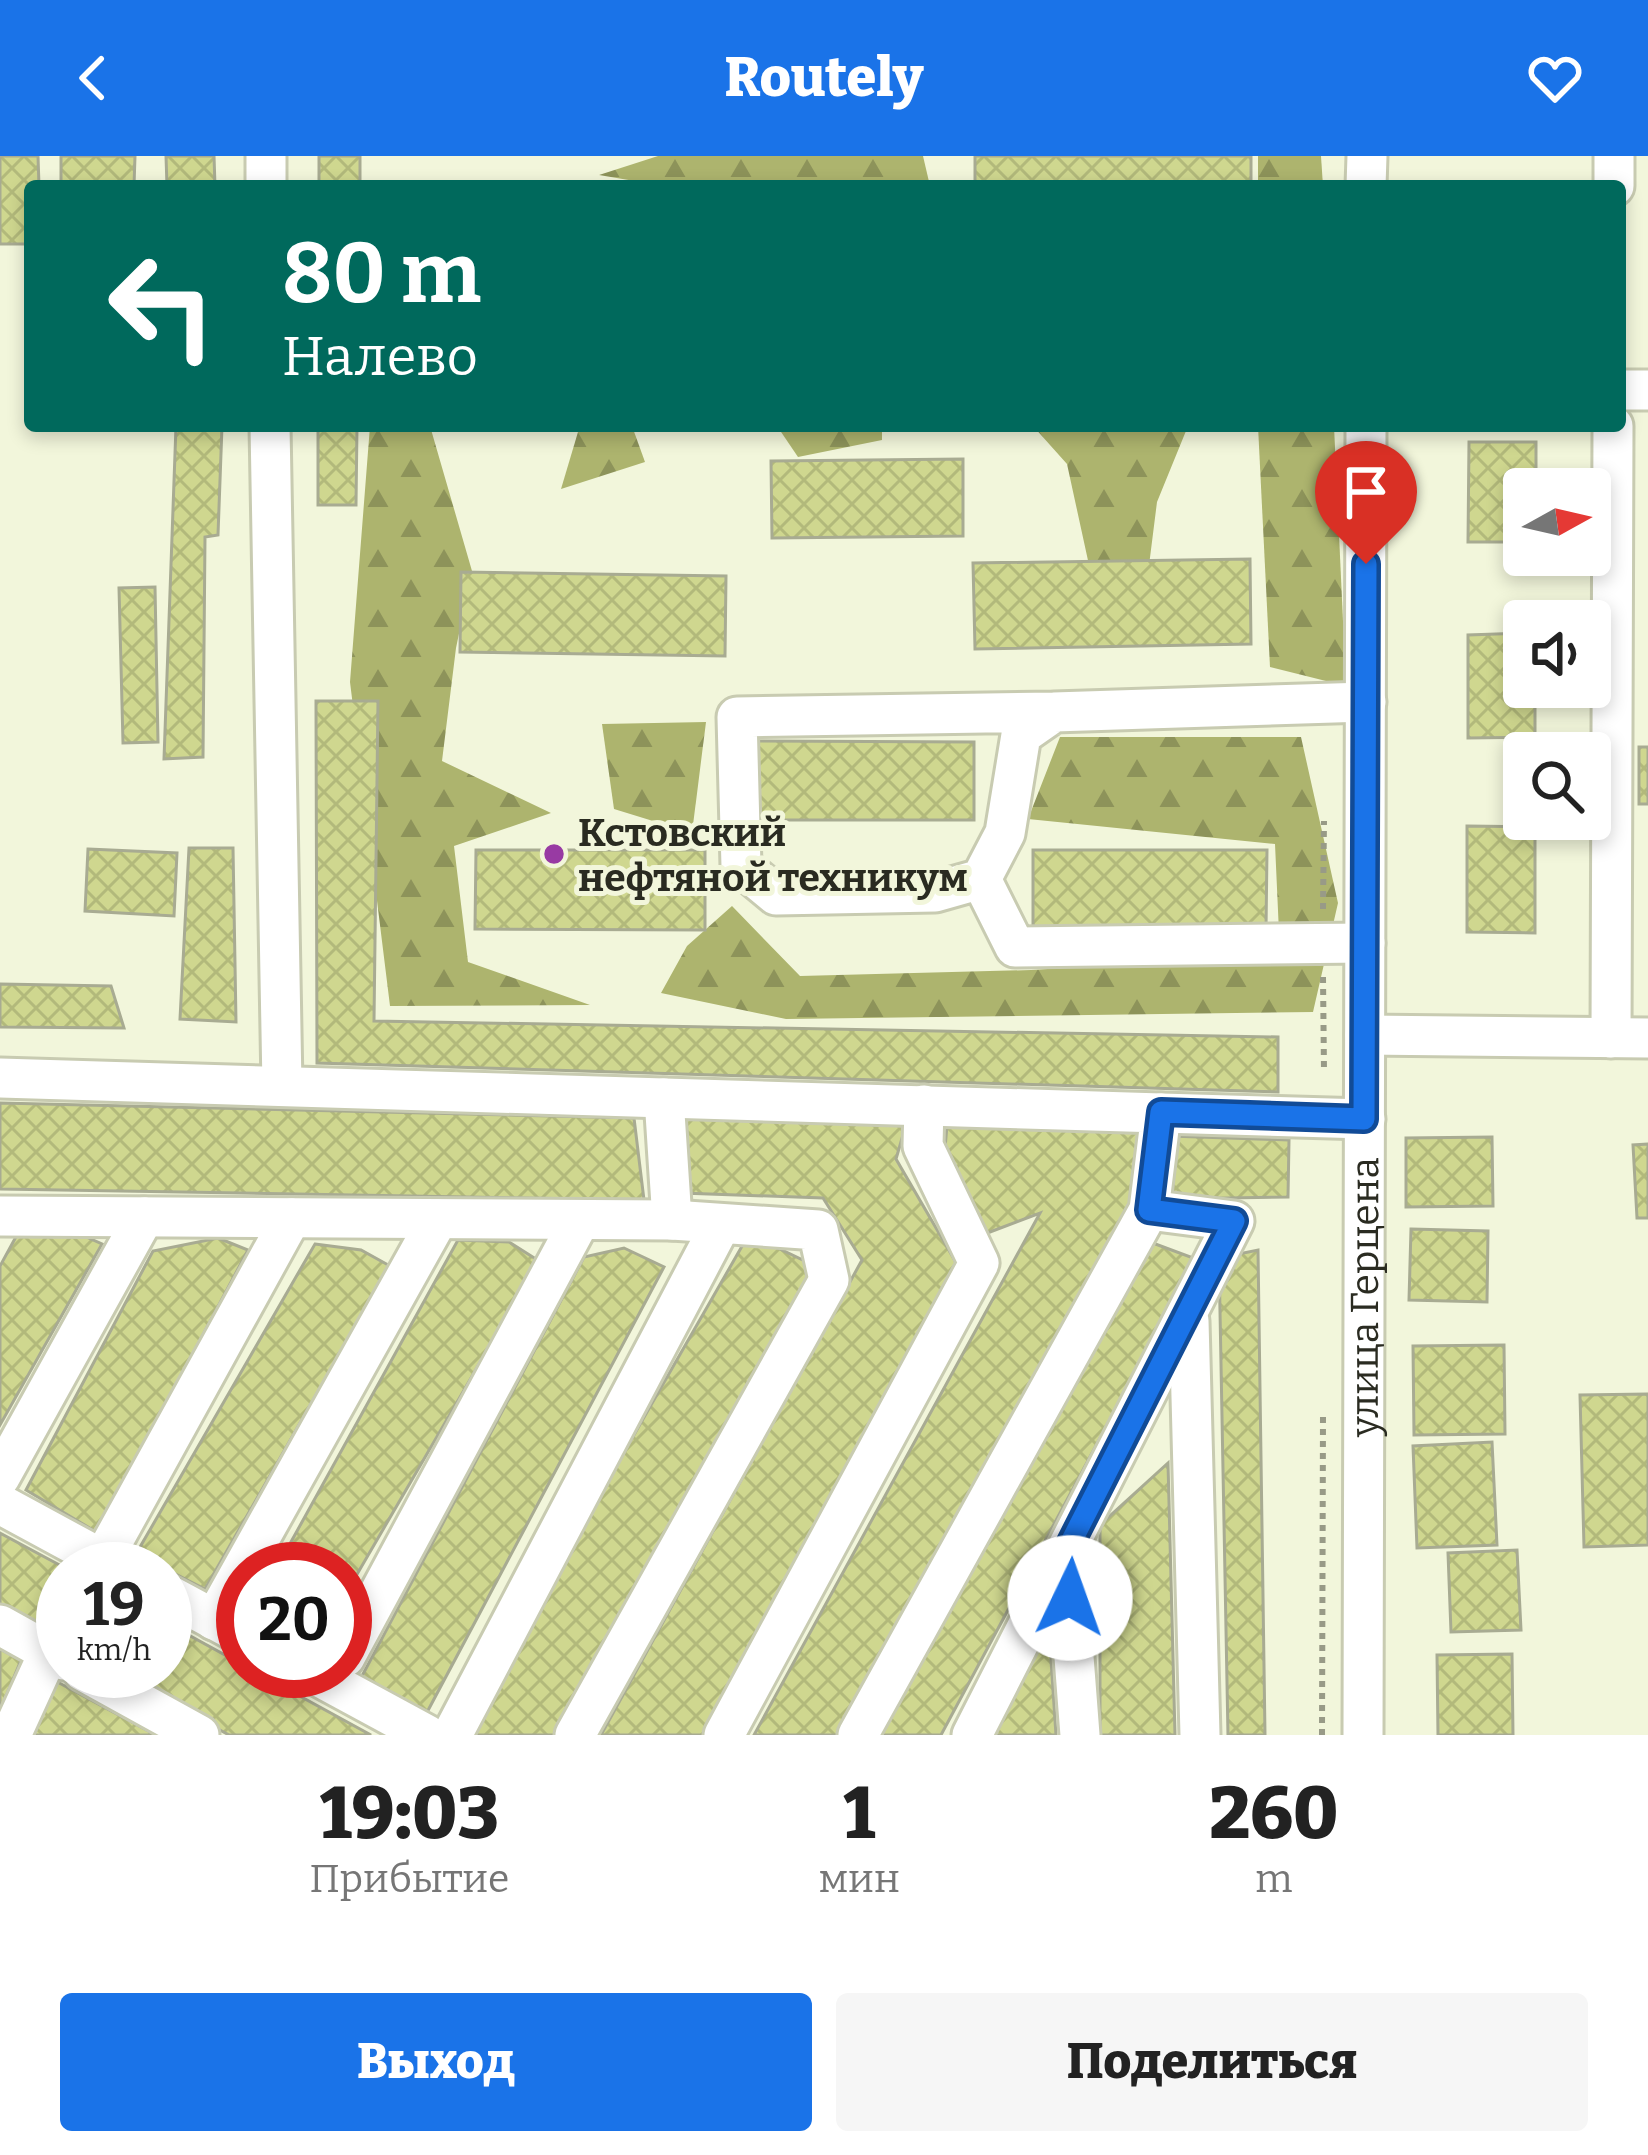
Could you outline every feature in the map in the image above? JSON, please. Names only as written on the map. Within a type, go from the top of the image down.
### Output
[{"type":"street","points":[[270,432],[282,1086]]},
{"type":"street","name":"улица Герцена","points":[[1364,1735],[1366,432]]},
{"type":"street","points":[[1365,1035],[1630,1038],[1630,737],[1613,432]]},
{"type":"street","points":[[1054,712],[1022,735],[1005,833],[981,878],[934,892],[776,895],[741,866],[737,717],[1366,702]]},
{"type":"street","points":[[981,878],[1015,947],[1365,943]]},
{"type":"street","points":[[0,1078],[1364,1119]]},
{"type":"street","points":[[664,1098],[672,1220]]},
{"type":"street","points":[[724,1735],[979,1264],[923,1146],[924,1106]]},
{"type":"street","points":[[858,1735],[1149,1210],[1161,1112]]},
{"type":"street","points":[[972,1735],[1234,1221],[1149,1210]]},
{"type":"street","points":[[0,1216],[672,1220],[818,1230],[830,1280],[575,1735]]},
{"type":"street","points":[[0,1477],[144,1217]]},
{"type":"street","points":[[122,1542],[291,1218]]},
{"type":"street","points":[[273,1542],[438,1219]]},
{"type":"street","points":[[372,1596],[580,1220]]},
{"type":"street","points":[[452,1735],[721,1224]]},
{"type":"street","points":[[1189,1314],[1200,1735]]},
{"type":"street","points":[[0,1504],[70,1542]]},
{"type":"street","points":[[1066,1552],[1080,1735]]},
{"type":"street","points":[[0,1625],[36,1645]]},
{"type":"street","points":[[11,1735],[38,1698]]},
{"type":"street","points":[[132,1698],[199,1735]]},
{"type":"street","points":[[372,1698],[427,1735]]},
{"type":"green space","points":[[658,156],[923,156],[929,180],[629,180],[599,175]]},
{"type":"green space","points":[[1258,156],[1321,156],[1323,180],[1258,180]]},
{"type":"green space","points":[[370,432],[432,432],[472,571],[456,648],[442,761],[551,813],[454,846],[468,962],[590,1005],[390,1006],[350,682]]},
{"type":"green space","points":[[578,432],[634,432],[645,462],[561,489]]},
{"type":"green space","points":[[781,432],[882,432],[882,440],[798,457]]},
{"type":"green space","points":[[1038,432],[1186,432],[1157,502],[1141,629],[1104,634],[1067,464]]},
{"type":"green space","points":[[1258,432],[1334,432],[1346,686],[1270,667]]},
{"type":"green space","points":[[706,722],[692,833],[614,809],[602,724]]},
{"type":"green space","points":[[1060,737],[1301,737],[1338,903],[1313,1012],[786,1019],[661,993],[687,946],[732,906],[800,976],[1031,970],[1280,955],[1275,844],[1028,819]]},
{"type":"building","points":[[0,156],[38,156],[39,180],[24,180],[24,244],[0,244]]},
{"type":"building","points":[[61,156],[135,156],[134,180],[61,180]]},
{"type":"building","points":[[166,156],[214,156],[215,180],[167,180]]},
{"type":"building","points":[[319,156],[360,156],[360,180],[319,180]]},
{"type":"building","points":[[975,156],[1251,156],[1251,180],[975,180]]},
{"type":"building","points":[[176,432],[222,432],[218,535],[205,537],[203,757],[164,759]]},
{"type":"building","points":[[318,432],[357,432],[356,505],[318,505]]},
{"type":"building","points":[[1469,442],[1536,442],[1536,468],[1503,468],[1503,542],[1468,542]]},
{"type":"building","points":[[963,459],[963,536],[772,538],[771,461]]},
{"type":"building","points":[[1250,559],[1251,644],[975,649],[973,563]]},
{"type":"building","points":[[461,572],[726,576],[725,656],[460,652]]},
{"type":"building","points":[[155,587],[158,742],[123,743],[119,588]]},
{"type":"building","points":[[1503,634],[1503,708],[1535,708],[1535,732],[1468,738],[1468,635]]},
{"type":"building","points":[[316,701],[378,701],[374,1021],[1278,1037],[1278,1092],[317,1063]]},
{"type":"building","points":[[751,741],[974,742],[974,820],[751,820]]},
{"type":"building","points":[[1639,747],[1648,747],[1648,804],[1639,804]]},
{"type":"building","points":[[1467,826],[1503,827],[1503,840],[1535,840],[1535,933],[1467,932]]},
{"type":"building","points":[[189,848],[233,848],[236,1022],[180,1019]]},
{"type":"building","points":[[88,849],[177,853],[174,916],[85,911]]},
{"type":"building","points":[[476,850],[705,850],[705,930],[475,929]]},
{"type":"building","points":[[1033,850],[1267,850],[1266,930],[1033,929]]},
{"type":"building","points":[[0,984],[111,986],[124,1028],[0,1027]]},
{"type":"building","points":[[0,1103],[634,1118],[644,1200],[0,1189]]},
{"type":"building","points":[[683,1118],[907,1121],[896,1159],[961,1271],[706,1735],[601,1735],[862,1260],[823,1198],[682,1193]]},
{"type":"building","points":[[947,1126],[1144,1126],[1129,1211],[839,1735],[754,1735],[1040,1213],[982,1235],[944,1159]]},
{"type":"building","points":[[1169,1136],[1289,1140],[1288,1197],[1169,1199]]},
{"type":"building","points":[[1492,1137],[1493,1206],[1406,1207],[1406,1138]]},
{"type":"building","points":[[1648,1144],[1648,1218],[1637,1218],[1633,1145]]},
{"type":"building","points":[[66,1228],[102,1244],[0,1425],[0,1266],[17,1235]]},
{"type":"building","points":[[1411,1229],[1488,1231],[1487,1302],[1409,1300]]},
{"type":"building","points":[[749,1234],[815,1266],[554,1735],[478,1735],[466,1728]]},
{"type":"building","points":[[218,1238],[248,1250],[98,1533],[26,1490],[153,1251]]},
{"type":"building","points":[[458,1240],[509,1242],[539,1261],[372,1549],[372,1542],[291,1542]]},
{"type":"building","points":[[1150,1242],[1196,1259],[941,1735],[877,1735]]},
{"type":"building","points":[[315,1244],[361,1250],[390,1266],[232,1542],[216,1542],[216,1570],[205,1589],[192,1582],[192,1542],[143,1542]]},
{"type":"building","points":[[624,1248],[664,1267],[425,1716],[372,1682],[372,1657],[584,1257]]},
{"type":"building","points":[[1258,1250],[1265,1735],[1228,1735],[1219,1258]]},
{"type":"building","points":[[1504,1345],[1505,1434],[1414,1435],[1413,1346]]},
{"type":"building","points":[[1648,1394],[1648,1545],[1584,1547],[1580,1395]]},
{"type":"building","points":[[1492,1442],[1497,1545],[1417,1548],[1413,1446]]},
{"type":"building","points":[[1168,1463],[1175,1735],[1100,1735],[1100,1525]]},
{"type":"building","points":[[0,1533],[36,1552],[36,1628],[0,1608]]},
{"type":"building","points":[[1517,1550],[1521,1630],[1451,1632],[1448,1553]]},
{"type":"building","points":[[1048,1615],[1056,1735],[995,1735]]},
{"type":"building","points":[[192,1637],[216,1650],[216,1698],[303,1698],[371,1735],[229,1735],[162,1698],[192,1698]]},
{"type":"building","points":[[0,1649],[21,1660],[0,1711]]},
{"type":"building","points":[[1512,1654],[1513,1735],[1438,1735],[1437,1655]]},
{"type":"building","points":[[41,1698],[87,1698],[156,1735],[23,1735]]},
{"type":"place","name":"Кстовский нефтяной техникум","points":[[554,854]]},
{"type":"route","points":[[1070,1598],[1066,1552],[1234,1221],[1149,1210],[1161,1112],[1364,1119],[1366,564]]}]
